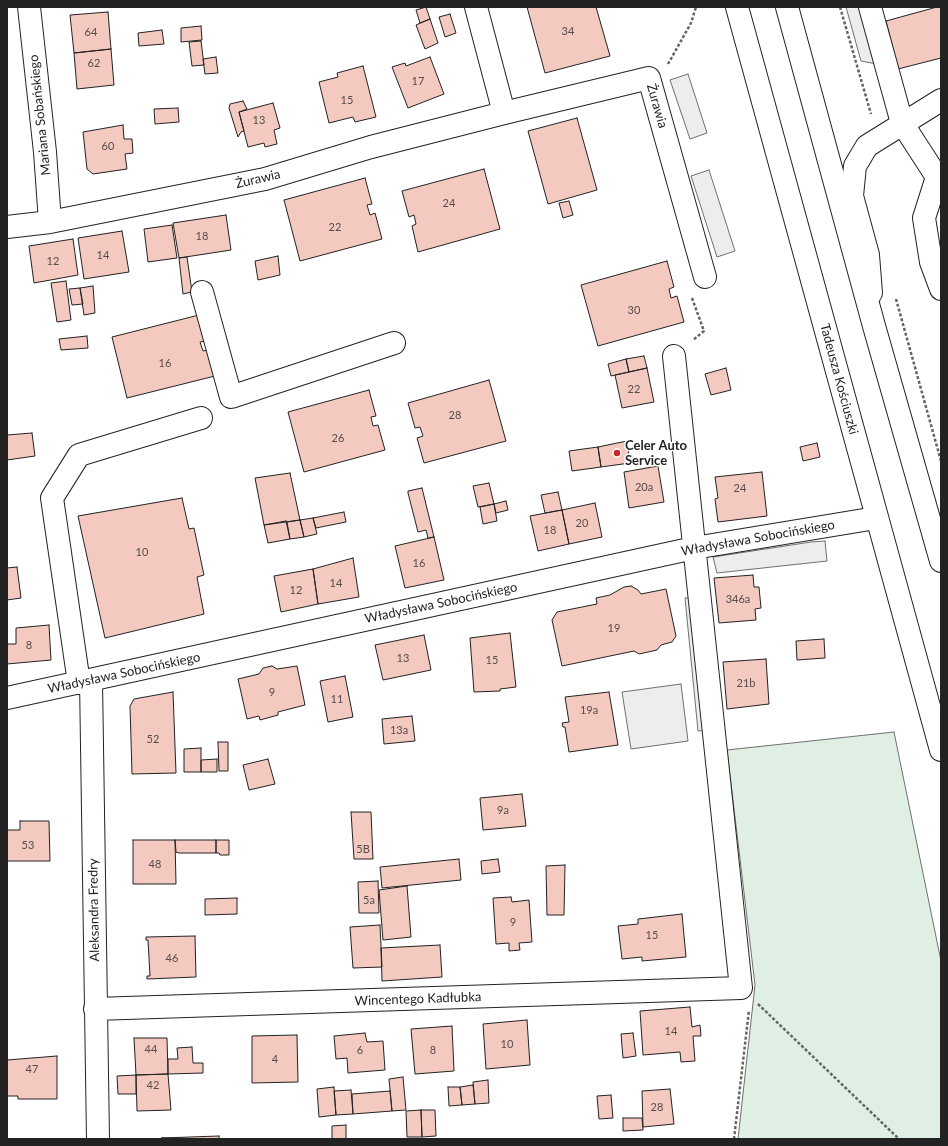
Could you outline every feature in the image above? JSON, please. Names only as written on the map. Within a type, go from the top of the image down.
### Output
[{"type":"street","name":"Mariana Sobańskiego","points":[[29,7],[45,152],[50,222]]},
{"type":"street","points":[[476,7],[504,112]]},
{"type":"street","name":"Tadeusza Kościuszki","points":[[737,7],[876,518],[941,750]]},
{"type":"street","points":[[787,7],[874,326],[941,561]]},
{"type":"street","points":[[870,7],[902,123],[937,177],[924,218],[931,262],[941,288]]},
{"type":"street","name":"Żurawia","points":[[7,227],[50,222],[265,179],[371,147],[504,112],[649,78],[705,277]]},
{"type":"street","points":[[874,326],[868,255],[852,196],[855,166],[867,146],[941,100]]},
{"type":"street","points":[[202,292],[231,397],[394,343]]},
{"type":"street","points":[[674,356],[694,548],[746,993]]},
{"type":"street","name":"Aleksandra Fredry","points":[[98,1139],[85,682],[52,498],[79,455],[201,418]]},
{"type":"street","name":"Władysława Sobocińskiego","points":[[7,698],[694,548],[876,518]]},
{"type":"street","name":"Wincentego Kadłubka","points":[[95,1009],[746,993]]},
{"type":"path","points":[[667,67],[691,23],[696,7]]},
{"type":"path","points":[[674,356],[704,331],[690,291],[705,277]]},
{"type":"path","points":[[734,1139],[746,993]]},
{"type":"path","points":[[746,993],[900,1139]]},
{"type":"green space","points":[[894,732],[941,961],[941,1139],[738,1139],[755,985],[727,750]]},
{"type":"shaded area","points":[[846,7],[866,7],[882,65],[861,61]]},
{"type":"shaded area","points":[[688,74],[707,133],[690,139],[670,80]]},
{"type":"shaded area","points":[[709,170],[735,251],[717,257],[691,176]]},
{"type":"shaded area","points":[[825,541],[827,561],[717,573],[713,557],[811,542]]},
{"type":"shaded area","points":[[697,597],[709,730],[698,731],[685,598]]},
{"type":"shaded area","points":[[681,684],[688,741],[631,749],[622,692]]},
{"type":"building","points":[[426,7],[430,19],[420,23],[416,10]]},
{"type":"building","points":[[527,7],[596,7],[610,56],[545,73]]},
{"type":"building","points":[[941,7],[941,58],[898,69],[886,21]]},
{"type":"building","points":[[108,12],[111,49],[74,53],[70,15]]},
{"type":"building","points":[[450,14],[456,33],[445,37],[439,17]]},
{"type":"building","points":[[430,19],[438,43],[425,49],[416,25]]},
{"type":"building","points":[[201,26],[202,40],[181,42],[181,28]]},
{"type":"building","points":[[162,30],[164,44],[139,46],[138,33]]},
{"type":"building","points":[[201,41],[204,65],[192,66],[189,42]]},
{"type":"building","points":[[111,49],[114,85],[77,89],[74,53]]},
{"type":"building","points":[[216,57],[218,73],[205,74],[203,59]]},
{"type":"building","points":[[430,57],[444,94],[408,108],[392,67],[405,63],[406,66]]},
{"type":"building","points":[[363,66],[376,117],[355,122],[353,117],[329,123],[319,82],[338,77],[337,73]]},
{"type":"building","points":[[243,101],[247,109],[239,112],[244,131],[241,132],[238,137],[229,108],[230,104]]},
{"type":"building","points":[[273,103],[280,128],[274,130],[277,144],[265,147],[264,143],[248,147],[239,112]]},
{"type":"building","points":[[178,108],[179,122],[155,124],[154,109]]},
{"type":"building","points":[[577,118],[597,190],[548,204],[528,131]]},
{"type":"building","points":[[123,125],[124,139],[132,139],[133,153],[125,154],[127,169],[93,174],[87,169],[83,132]]},
{"type":"building","points":[[484,169],[500,229],[418,252],[412,226],[416,224],[414,215],[409,217],[402,191]]},
{"type":"building","points":[[365,178],[372,204],[367,205],[370,215],[375,213],[382,239],[300,261],[284,200]]},
{"type":"building","points":[[569,201],[573,215],[563,218],[559,203]]},
{"type":"building","points":[[226,215],[231,250],[179,258],[173,223]]},
{"type":"building","points":[[172,225],[177,258],[148,262],[144,229]]},
{"type":"building","points":[[122,231],[129,272],[84,279],[78,238]]},
{"type":"building","points":[[73,239],[78,275],[34,283],[29,246]]},
{"type":"building","points":[[278,256],[280,275],[258,280],[255,261]]},
{"type":"building","points":[[187,257],[192,292],[183,294],[179,258]]},
{"type":"building","points":[[667,261],[674,287],[669,289],[671,298],[677,296],[684,322],[598,346],[581,285]]},
{"type":"building","points":[[66,281],[71,320],[57,322],[51,283]]},
{"type":"building","points":[[93,286],[95,313],[84,315],[80,288]]},
{"type":"building","points":[[80,288],[83,304],[72,305],[69,289]]},
{"type":"building","points":[[199,315],[205,341],[200,342],[203,351],[208,350],[215,376],[127,398],[112,337]]},
{"type":"building","points":[[87,336],[88,348],[61,350],[59,339]]},
{"type":"building","points":[[644,356],[647,368],[629,372],[626,359]]},
{"type":"building","points":[[626,359],[629,372],[611,376],[608,364]]},
{"type":"building","points":[[647,368],[654,402],[622,408],[615,375]]},
{"type":"building","points":[[726,368],[731,390],[711,395],[705,374]]},
{"type":"building","points":[[489,380],[506,441],[424,463],[417,438],[423,436],[420,427],[415,428],[408,403]]},
{"type":"building","points":[[369,390],[376,416],[371,417],[373,426],[378,425],[385,450],[304,472],[288,412]]},
{"type":"building","points":[[32,433],[35,456],[7,460],[7,435]]},
{"type":"building","points":[[627,441],[630,463],[601,467],[598,447]]},
{"type":"building","points":[[817,443],[820,457],[803,461],[800,447]]},
{"type":"building","points":[[598,447],[601,467],[572,471],[569,451]]},
{"type":"building","points":[[658,466],[664,502],[629,508],[624,472]]},
{"type":"building","points":[[762,472],[767,516],[718,522],[715,499],[718,498],[715,477]]},
{"type":"building","points":[[290,473],[300,520],[264,525],[255,478]]},
{"type":"building","points":[[489,483],[494,504],[478,507],[473,486]]},
{"type":"building","points":[[422,488],[434,537],[428,538],[426,530],[418,532],[408,493],[408,491]]},
{"type":"building","points":[[558,492],[562,510],[545,513],[541,495]]},
{"type":"building","points":[[182,498],[189,529],[194,528],[204,575],[197,577],[204,614],[105,638],[78,516]]},
{"type":"building","points":[[506,501],[508,510],[496,513],[494,504]]},
{"type":"building","points":[[595,503],[602,537],[569,544],[562,510]]},
{"type":"building","points":[[494,504],[497,521],[483,524],[480,507]]},
{"type":"building","points":[[562,510],[569,544],[538,551],[530,516]]},
{"type":"building","points":[[344,512],[346,522],[316,528],[313,518]]},
{"type":"building","points":[[313,518],[317,534],[304,537],[300,520]]},
{"type":"building","points":[[300,520],[304,537],[290,539],[287,522]]},
{"type":"building","points":[[286,521],[290,539],[268,543],[264,525]]},
{"type":"building","points":[[434,537],[444,580],[405,588],[395,546]]},
{"type":"building","points":[[353,558],[359,597],[318,604],[313,569]]},
{"type":"building","points":[[17,567],[21,598],[7,600],[7,568]]},
{"type":"building","points":[[313,569],[318,604],[281,612],[274,576]]},
{"type":"building","points":[[753,575],[754,587],[759,587],[761,608],[755,609],[756,620],[719,623],[714,578]]},
{"type":"building","points":[[631,586],[638,590],[641,594],[666,589],[676,636],[672,642],[661,645],[657,650],[639,654],[634,651],[562,666],[552,620],[557,612],[597,604],[596,598],[610,595],[624,587]]},
{"type":"building","points":[[49,625],[51,660],[7,664],[7,644],[16,644],[16,628]]},
{"type":"building","points":[[510,633],[516,687],[500,689],[500,691],[474,692],[470,638]]},
{"type":"building","points":[[424,635],[431,670],[383,680],[375,645]]},
{"type":"building","points":[[824,639],[825,658],[797,660],[796,641]]},
{"type":"building","points":[[766,659],[769,704],[727,709],[723,662]]},
{"type":"building","points":[[272,666],[277,669],[297,666],[305,705],[278,712],[278,715],[260,720],[259,716],[247,719],[238,679],[259,674],[263,668]]},
{"type":"building","points":[[345,676],[353,717],[328,722],[320,681]]},
{"type":"building","points":[[173,692],[176,773],[132,774],[130,706],[134,699]]},
{"type":"building","points":[[609,692],[618,745],[569,752],[565,727],[563,727],[562,723],[569,722],[565,697]]},
{"type":"building","points":[[412,716],[415,741],[384,744],[382,719]]},
{"type":"building","points":[[218,742],[228,742],[228,771],[219,771]]},
{"type":"building","points":[[201,748],[201,772],[184,772],[184,749]]},
{"type":"building","points":[[217,759],[217,772],[201,772],[201,760]]},
{"type":"building","points":[[268,759],[275,784],[249,790],[243,765]]},
{"type":"building","points":[[522,794],[526,826],[483,830],[480,798]]},
{"type":"building","points":[[351,812],[371,812],[373,859],[354,859]]},
{"type":"building","points":[[20,821],[49,821],[50,861],[7,861],[7,830],[20,830]]},
{"type":"building","points":[[133,840],[175,840],[176,884],[133,884]]},
{"type":"building","points":[[175,840],[216,840],[216,853],[179,853],[176,852]]},
{"type":"building","points":[[216,840],[229,840],[229,855],[220,855],[219,853],[216,853]]},
{"type":"building","points":[[459,859],[461,880],[382,888],[380,867]]},
{"type":"building","points":[[498,859],[500,872],[482,874],[481,861]]},
{"type":"building","points":[[565,865],[564,915],[547,915],[546,866]]},
{"type":"building","points":[[378,881],[379,913],[359,913],[358,882]]},
{"type":"building","points":[[407,886],[411,937],[383,940],[379,890]]},
{"type":"building","points":[[511,897],[512,902],[529,900],[532,942],[519,943],[520,950],[509,951],[509,943],[496,944],[493,898]]},
{"type":"building","points":[[237,898],[237,914],[205,915],[205,899]]},
{"type":"building","points":[[682,914],[686,957],[642,961],[642,957],[622,959],[618,926],[638,924],[638,919]]},
{"type":"building","points":[[380,925],[382,967],[353,968],[350,927]]},
{"type":"building","points":[[195,936],[196,977],[147,979],[147,976],[150,976],[148,940],[146,940],[146,937]]},
{"type":"building","points":[[440,945],[442,977],[382,981],[381,948]]},
{"type":"building","points":[[690,1007],[692,1027],[700,1025],[701,1036],[693,1036],[695,1061],[681,1062],[680,1052],[643,1055],[640,1011]]},
{"type":"building","points":[[527,1020],[530,1065],[486,1069],[483,1024]]},
{"type":"building","points":[[452,1026],[454,1071],[415,1074],[411,1029]]},
{"type":"building","points":[[365,1033],[367,1042],[383,1041],[385,1070],[348,1073],[347,1058],[336,1059],[334,1036]]},
{"type":"building","points":[[633,1033],[636,1056],[623,1058],[621,1034]]},
{"type":"building","points":[[297,1035],[298,1082],[252,1083],[252,1036]]},
{"type":"building","points":[[134,1038],[167,1038],[168,1074],[136,1075]]},
{"type":"building","points":[[192,1047],[193,1063],[203,1063],[203,1073],[168,1074],[168,1059],[178,1059],[177,1048]]},
{"type":"building","points":[[57,1056],[57,1099],[18,1099],[18,1096],[7,1096],[7,1060]]},
{"type":"building","points":[[168,1074],[171,1110],[137,1111],[136,1075]]},
{"type":"building","points":[[136,1075],[136,1094],[118,1094],[117,1076]]},
{"type":"building","points":[[403,1077],[406,1110],[392,1111],[389,1079]]},
{"type":"building","points":[[488,1080],[489,1103],[475,1104],[473,1082]]},
{"type":"building","points":[[473,1085],[475,1104],[462,1105],[460,1087]]},
{"type":"building","points":[[334,1087],[336,1115],[319,1117],[317,1089]]},
{"type":"building","points":[[448,1087],[460,1087],[462,1105],[449,1106]]},
{"type":"building","points":[[670,1089],[674,1124],[643,1127],[642,1091]]},
{"type":"building","points":[[351,1090],[353,1114],[336,1115],[334,1091]]},
{"type":"building","points":[[390,1091],[392,1111],[353,1114],[352,1094]]},
{"type":"building","points":[[611,1095],[613,1118],[599,1119],[597,1096]]},
{"type":"building","points":[[421,1110],[422,1137],[407,1137],[406,1111]]},
{"type":"building","points":[[421,1110],[435,1110],[436,1136],[422,1137]]},
{"type":"building","points":[[623,1118],[642,1118],[643,1130],[623,1131]]},
{"type":"building","points":[[346,1125],[346,1139],[332,1139],[332,1126]]},
{"type":"building","points":[[219,1136],[219,1139],[161,1138]]},
{"type":"place","name":"Celer Auto Service","points":[[617,453]]}]
